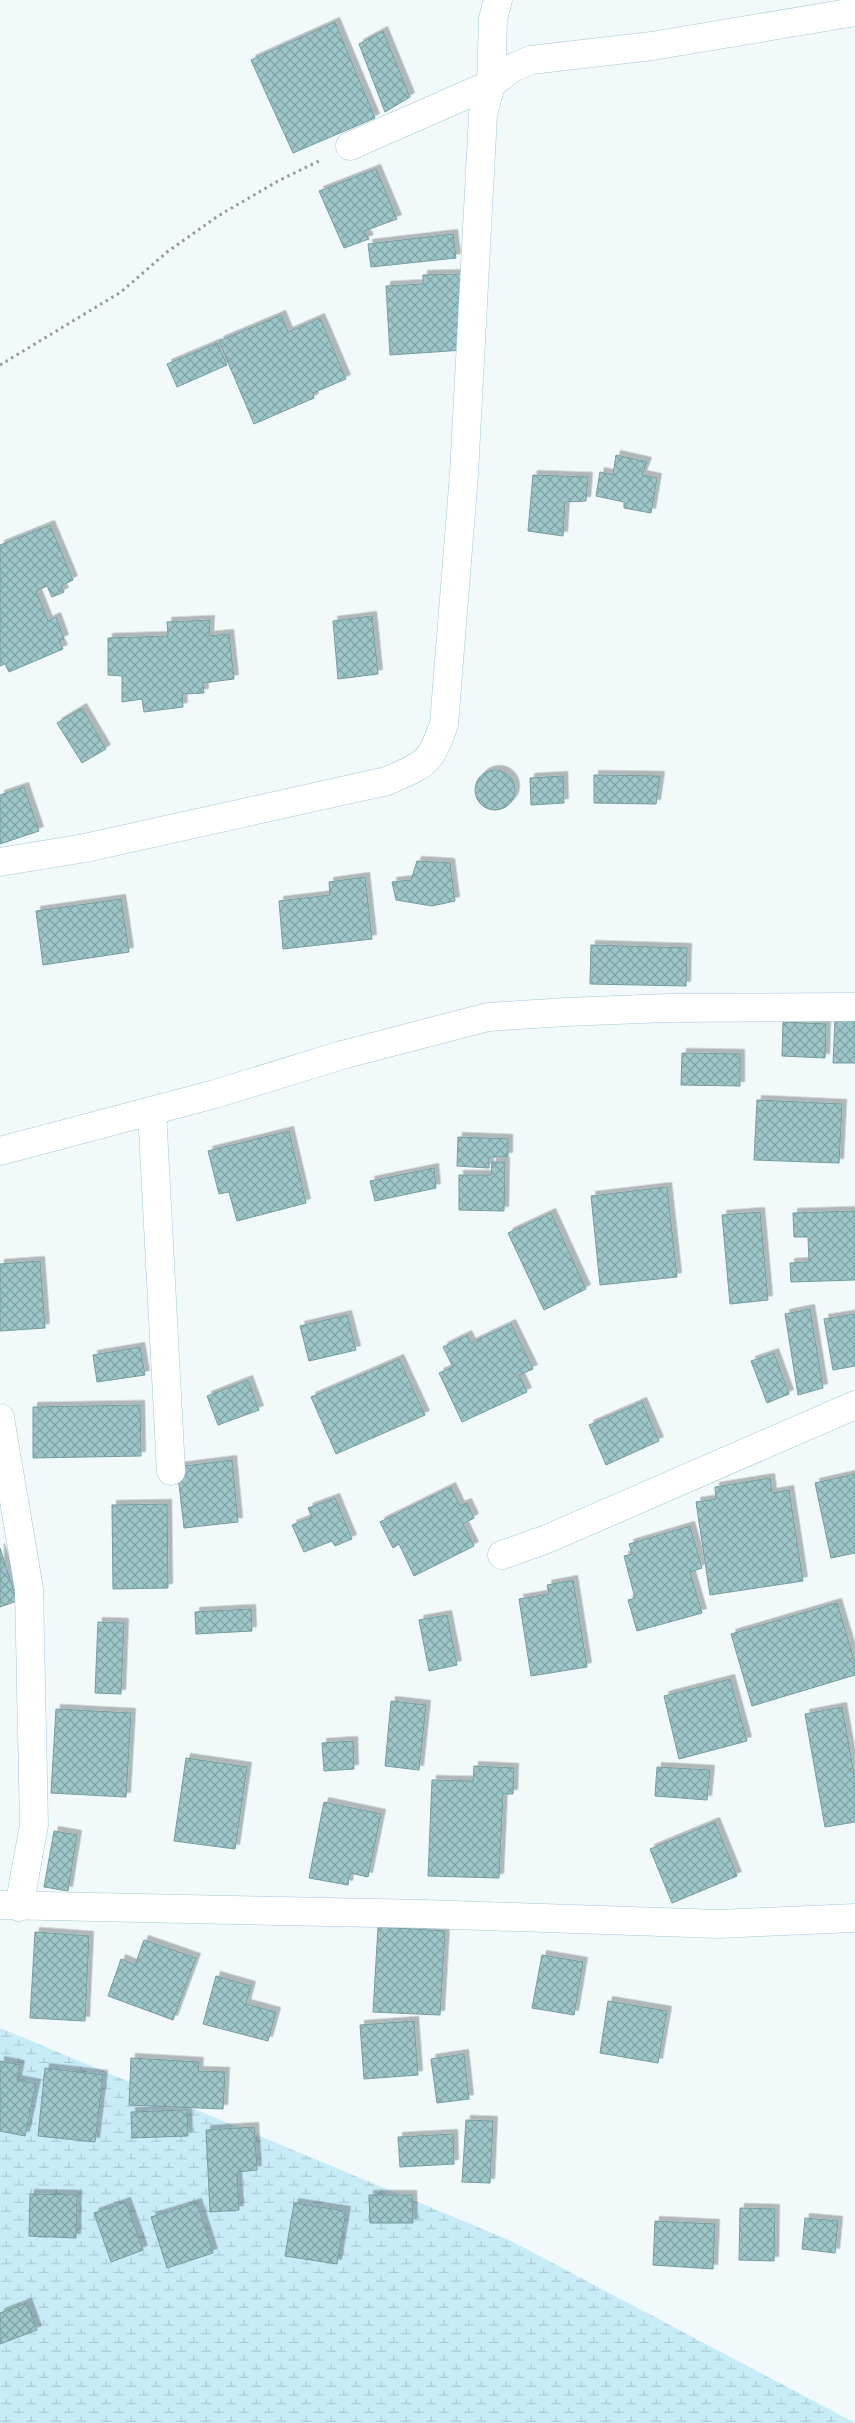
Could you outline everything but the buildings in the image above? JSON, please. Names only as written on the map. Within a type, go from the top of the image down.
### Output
[{"type":"street","points":[[0,862],[85,848],[387,781],[421,766],[435,750],[444,724],[464,474],[483,115],[491,84],[493,19],[498,0]]},
{"type":"street","points":[[350,146],[491,84],[512,68],[531,60],[652,46],[855,12]]},
{"type":"street","points":[[0,1151],[215,1094],[342,1055],[488,1018],[658,1008],[855,1007]]},
{"type":"street","points":[[152,1111],[171,1472]]},
{"type":"street","points":[[502,1555],[548,1538],[855,1405]]},
{"type":"street","points":[[0,1418],[29,1589],[34,1825],[9,1906],[415,1914],[719,1924],[855,1918]]},
{"type":"path","points":[[0,365],[121,292],[167,252],[218,216],[278,181],[350,146]]},
{"type":"green space","points":[[0,2028],[511,2241],[855,2423],[0,2423]]}]
